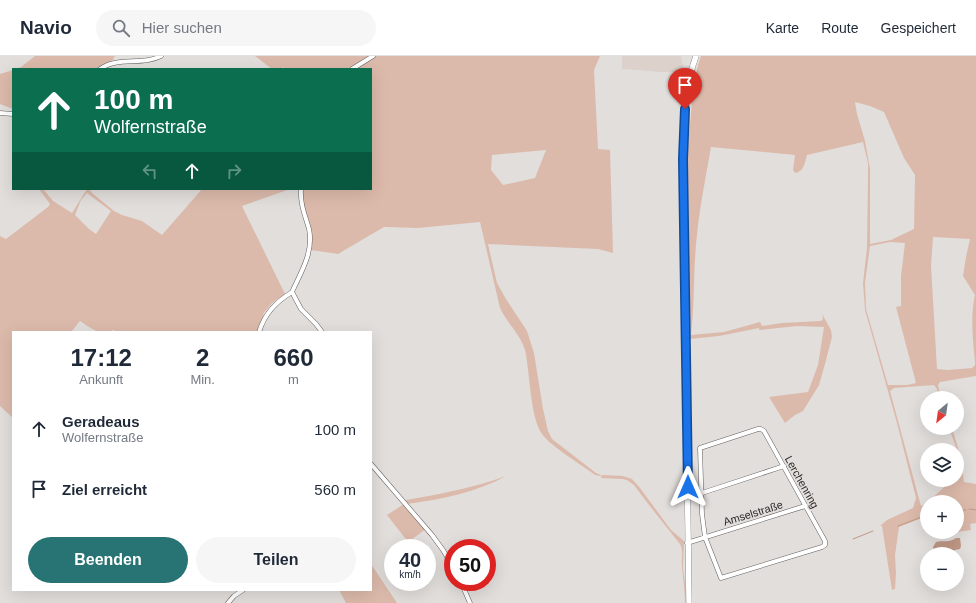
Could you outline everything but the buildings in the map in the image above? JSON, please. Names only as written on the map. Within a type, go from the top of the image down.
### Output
[{"type":"main road","points":[[689,603],[687,543],[684,130],[687,90],[696,56]]},
{"type":"street","points":[[102,68],[110,63],[148,60],[161,56]]},
{"type":"street","points":[[354,68],[373,56]]},
{"type":"street","points":[[0,113],[12,114]]},
{"type":"street","points":[[259,331],[266,314],[282,298],[292,292],[305,265],[310,247],[309,231],[301,201],[301,190]]},
{"type":"street","points":[[292,292],[301,309],[321,331]]},
{"type":"street","name":"Lerchenring","points":[[761,429],[764,431],[826,542],[825,545],[721,578],[705,538],[702,514],[702,493],[700,448],[761,429]]},
{"type":"street","points":[[372,465],[432,535],[444,552]]},
{"type":"street","points":[[702,493],[784,466]]},
{"type":"street","name":"Amselstraße","points":[[705,538],[806,506]]},
{"type":"street","points":[[687,543],[705,538]]},
{"type":"street","points":[[228,603],[234,596],[242,591]]},
{"type":"street","points":[[465,591],[470,603]]},
{"type":"shaded area","points":[[35,56],[115,56],[112,61],[99,68],[18,68]]},
{"type":"shaded area","points":[[255,56],[369,56],[349,68],[271,68]]},
{"type":"shaded area","points":[[375,56],[600,56],[594,70],[598,149],[610,150],[613,253],[598,249],[488,244],[497,283],[527,331],[534,353],[548,431],[552,439],[601,476],[595,475],[559,450],[546,439],[538,426],[533,406],[525,350],[523,344],[500,308],[480,222],[418,228],[384,227],[338,254],[311,250],[302,201],[303,190],[372,190],[372,68],[356,68]],"holes":[[[546,150],[535,178],[503,185],[491,170],[492,155]]]},
{"type":"shaded area","points":[[622,56],[681,56],[684,72],[622,69]]},
{"type":"shaded area","points":[[701,56],[976,56],[976,376],[940,382],[938,385],[939,391],[937,391],[934,385],[894,388],[890,391],[920,502],[920,519],[899,527],[895,555],[895,589],[892,590],[882,526],[880,526],[887,520],[913,508],[916,498],[897,423],[865,310],[863,283],[867,248],[868,163],[863,142],[807,155],[802,169],[795,173],[793,170],[795,155],[711,147],[701,202],[697,235],[691,335],[724,332],[760,322],[762,326],[782,323],[821,321],[823,319],[822,314],[831,330],[832,337],[819,385],[803,411],[785,423],[769,397],[808,392],[818,365],[824,327],[797,326],[759,330],[759,328],[719,336],[689,339],[686,148],[688,145],[693,92]],"holes":[[[855,102],[884,112],[904,158],[915,175],[914,229],[891,240],[870,244],[870,169],[865,141]],[[933,237],[970,239],[963,276],[975,295],[972,320],[975,365],[972,368],[948,370],[937,369],[931,266]],[[890,242],[905,243],[901,276],[901,306],[896,307],[916,383],[907,385],[888,385],[866,309],[865,283],[870,246]]]},
{"type":"shaded area","points":[[12,70],[12,109],[0,104],[0,74]]},
{"type":"shaded area","points":[[40,190],[44,190],[53,201],[72,213],[86,190],[90,190],[114,211],[142,221],[162,235],[201,190],[287,190],[242,206],[285,294],[272,303],[263,314],[264,315],[257,331],[96,331],[80,321],[72,331],[12,331],[12,417],[0,406],[0,236],[6,239],[50,204]],"holes":[[[87,193],[111,211],[96,234],[75,215],[81,200]]]},
{"type":"shaded area","points":[[952,435],[954,435],[956,443],[954,443]]},
{"type":"shaded area","points":[[602,475],[623,476],[632,479],[671,530],[684,541],[683,568],[686,603],[682,567],[682,550],[680,544],[634,485],[627,480],[601,478]]},
{"type":"shaded area","points":[[506,476],[482,487],[458,494],[407,504],[405,501],[469,487]]},
{"type":"shaded area","points":[[964,482],[976,484],[976,523],[970,524],[971,530],[964,531],[964,495],[936,495],[944,487],[964,487]]},
{"type":"shaded area","points":[[404,504],[426,529],[412,539],[406,539],[387,515]]},
{"type":"shaded area","points":[[960,539],[961,547],[933,547],[936,542]]},
{"type":"shaded area","points":[[372,566],[384,584],[384,591],[389,591],[397,603],[346,603],[340,591],[372,591]]},
{"type":"waterway","points":[[969,509],[976,510]]},
{"type":"waterway","points":[[898,526],[920,518]]},
{"type":"waterway","points":[[853,539],[873,531]]},
{"type":"route","points":[[685,109],[683,159],[688,487]]}]
